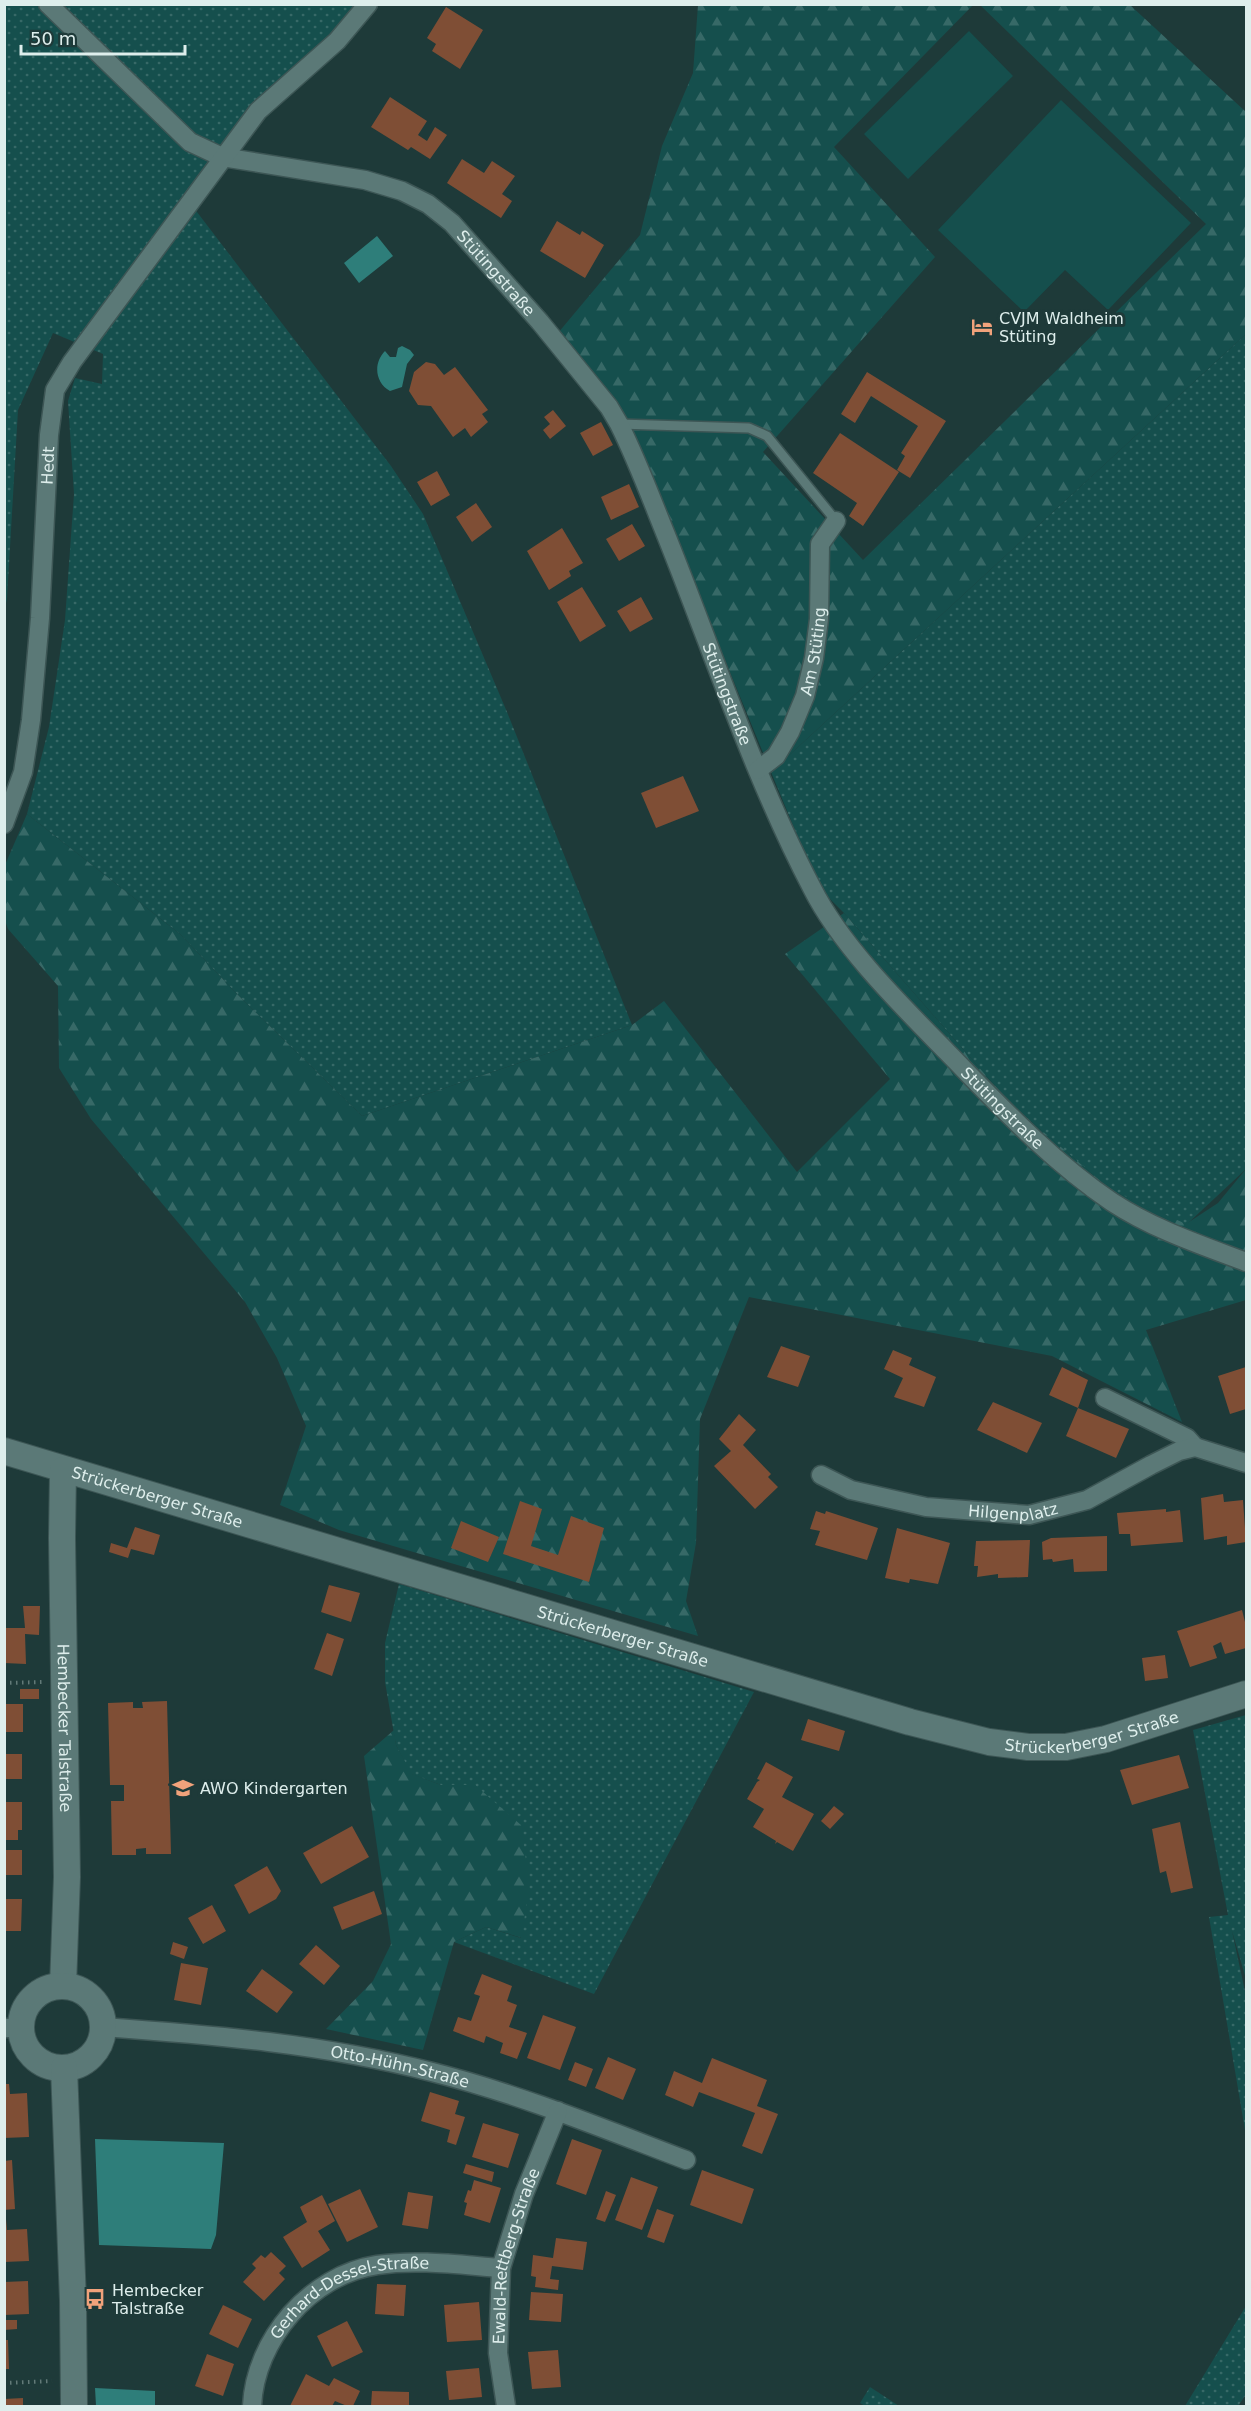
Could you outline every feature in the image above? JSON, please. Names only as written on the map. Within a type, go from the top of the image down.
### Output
[{"type":"main road","name":"Strückerberger Straße","points":[[4,1452],[910,1722],[989,1742],[1028,1747],[1066,1747],[1106,1739],[1246,1694]]},
{"type":"main road","name":"Hembecker Talstraße","points":[[63,1470],[67,1877],[63,1986]]},
{"type":"main road","points":[[63,1986],[77,1989],[89,1996],[98,2007],[103,2027],[98,2047],[89,2058],[78,2065],[64,2068],[50,2066],[37,2059],[13,2028],[29,2003],[38,1994],[50,1988],[63,1986]]},
{"type":"main road","points":[[64,2068],[73,2301],[74,2406]]},
{"type":"street","name":"Stütingstraße","points":[[48,4],[190,141],[222,157],[365,180],[402,191],[429,204],[452,223],[540,322],[609,407],[619,424],[691,596],[758,770],[811,888],[836,927],[904,1008],[1016,1122],[1074,1173],[1114,1203],[1155,1225],[1246,1262]]},
{"type":"street","points":[[222,157],[258,111],[337,41],[368,4]]},
{"type":"street","name":"Hedt","points":[[4,824],[22,772],[31,720],[40,618],[49,435],[55,390],[72,362],[222,157]]},
{"type":"street","name":"Am Stüting","points":[[758,770],[776,756],[805,696],[814,658],[819,619],[820,544],[836,521]]},
{"type":"street","points":[[1106,1398],[1187,1438],[1196,1447],[1246,1463]]},
{"type":"street","name":"Hilgenplatz","points":[[821,1475],[851,1490],[926,1507],[1029,1515],[1087,1500],[1179,1451],[1196,1447]]},
{"type":"street","name":"Otto-Hühn-Straße","points":[[103,2027],[222,2036],[336,2051],[433,2072],[558,2111],[686,2160]]},
{"type":"street","name":"Ewald-Rettberg-Straße","points":[[506,2406],[498,2353],[501,2268],[524,2194],[558,2111]]},
{"type":"street","name":"Gerhard-Dessel-Straße","points":[[252,2406],[259,2367],[274,2335],[294,2309],[338,2277],[375,2265],[419,2263],[501,2268]]},
{"type":"lane","points":[[619,424],[749,428],[767,436],[836,521]]},
{"type":"path","points":[[4,1683],[65,1682]]},
{"type":"path","points":[[4,2383],[52,2381]]},
{"type":"green space","points":[[5,5],[357,5],[332,36],[247,114],[184,195],[391,466],[423,514],[507,712],[632,1025],[362,1116],[239,996],[180,934],[27,814],[49,727],[65,620],[74,494],[68,401],[75,378],[102,384],[103,354],[53,333],[18,410],[5,607]]},
{"type":"green space","points":[[698,5],[973,5],[834,147],[935,257],[763,452],[863,560],[1206,224],[980,5],[1130,5],[1246,112],[1246,334],[771,772],[640,453],[558,333],[640,235],[662,146],[693,73]]},
{"type":"green space","points":[[969,31],[1013,76],[908,179],[864,134]]},
{"type":"green space","points":[[1061,100],[1191,223],[1108,310],[1065,270],[1024,312],[938,230]]},
{"type":"green space","points":[[1246,334],[1246,1169],[1186,1225],[1111,1190],[1011,1104],[844,913],[819,888],[771,772]]},
{"type":"green space","points":[[27,814],[180,934],[239,996],[362,1116],[632,1025],[664,1001],[797,1172],[890,1079],[785,954],[844,913],[1011,1104],[1111,1190],[1186,1224],[1218,1203],[1246,1169],[1246,1300],[1146,1330],[1182,1422],[1052,1356],[749,1297],[700,1419],[696,1543],[686,1601],[698,1636],[339,1530],[280,1505],[306,1426],[277,1358],[245,1302],[91,1119],[59,1068],[58,986],[8,929],[5,920],[5,865]]},
{"type":"green space","points":[[399,1584],[754,1692],[594,1994],[454,1942],[486,1927],[521,1938],[475,1785],[441,1785],[411,1774],[396,1745],[385,1682],[385,1643]]},
{"type":"green space","points":[[1246,1715],[1246,1979],[1232,1931],[1246,1996],[1246,2136],[1209,1917],[1228,1915],[1193,1730]]},
{"type":"green space","points":[[394,1730],[396,1745],[412,1774],[441,1785],[475,1785],[521,1825],[529,1882],[522,1938],[486,1927],[454,1942],[423,2050],[326,2029],[373,1981],[391,1944],[364,1756]]},
{"type":"green space","points":[[1246,2306],[1245,2396],[1238,2406],[1185,2406]]},
{"type":"green space","points":[[870,2387],[899,2406],[865,2406],[860,2403]]},
{"type":"shaded area","points":[[377,236],[393,256],[359,283],[344,263]]},
{"type":"shaded area","points":[[402,346],[414,355],[407,364],[402,387],[390,391],[381,383],[377,367],[385,351],[390,357],[396,357],[398,348]]},
{"type":"shaded area","points":[[95,2139],[224,2143],[216,2235],[211,2249],[99,2245]]},
{"type":"shaded area","points":[[95,2388],[155,2391],[155,2406],[96,2406]]},
{"type":"building","points":[[446,7],[483,30],[460,69],[432,51],[436,44],[427,38]]},
{"type":"building","points":[[390,97],[427,121],[418,135],[427,141],[435,127],[447,135],[430,159],[411,147],[408,150],[371,127]]},
{"type":"building","points":[[462,159],[484,173],[492,161],[515,176],[502,194],[512,201],[501,218],[447,183]]},
{"type":"building","points":[[557,221],[580,235],[582,231],[604,245],[585,278],[540,251]]},
{"type":"building","points":[[426,362],[435,364],[444,375],[455,367],[488,410],[482,414],[488,422],[471,437],[465,428],[453,437],[431,406],[418,405],[409,391],[414,372]]},
{"type":"building","points":[[867,372],[946,421],[910,478],[897,470],[905,456],[901,453],[918,426],[871,396],[855,423],[841,414]]},
{"type":"building","points":[[553,410],[566,426],[550,439],[543,430],[550,424],[544,417]]},
{"type":"building","points":[[601,422],[613,445],[593,456],[580,433]]},
{"type":"building","points":[[840,433],[899,472],[863,526],[849,516],[857,503],[813,473]]},
{"type":"building","points":[[437,471],[450,495],[431,506],[417,482]]},
{"type":"building","points":[[629,484],[639,507],[611,520],[601,497]]},
{"type":"building","points":[[476,503],[492,527],[472,542],[456,517]]},
{"type":"building","points":[[632,524],[645,546],[619,561],[606,539]]},
{"type":"building","points":[[562,528],[583,563],[569,571],[571,576],[549,590],[527,551]]},
{"type":"building","points":[[582,587],[606,626],[580,642],[557,602]]},
{"type":"building","points":[[641,597],[653,619],[630,632],[617,611]]},
{"type":"building","points":[[683,776],[699,811],[656,828],[641,793]]},
{"type":"building","points":[[781,1346],[810,1356],[798,1387],[767,1377]]},
{"type":"building","points":[[893,1350],[912,1358],[909,1365],[936,1377],[924,1407],[894,1397],[903,1378],[884,1369]]},
{"type":"building","points":[[1062,1367],[1088,1380],[1078,1408],[1049,1395]]},
{"type":"building","points":[[1246,1367],[1246,1409],[1230,1414],[1218,1376]]},
{"type":"building","points":[[993,1402],[1042,1423],[1027,1453],[977,1430]]},
{"type":"building","points":[[1078,1408],[1129,1429],[1116,1458],[1066,1436]]},
{"type":"building","points":[[739,1414],[756,1430],[743,1445],[771,1474],[768,1477],[778,1487],[755,1509],[714,1466],[731,1451],[719,1439]]},
{"type":"building","points":[[1223,1494],[1224,1502],[1243,1500],[1246,1542],[1227,1545],[1227,1536],[1204,1540],[1201,1498]]},
{"type":"building","points":[[520,1501],[542,1509],[531,1546],[558,1555],[571,1516],[604,1528],[589,1582],[503,1554]]},
{"type":"building","points":[[1166,1509],[1166,1512],[1180,1510],[1183,1542],[1131,1546],[1130,1534],[1119,1534],[1117,1513]]},
{"type":"building","points":[[816,1511],[825,1514],[826,1511],[878,1528],[867,1560],[815,1545],[820,1531],[810,1529]]},
{"type":"building","points":[[461,1521],[499,1537],[488,1562],[451,1548]]},
{"type":"building","points":[[135,1527],[160,1535],[154,1555],[131,1549],[128,1558],[109,1552],[111,1543],[127,1548]]},
{"type":"building","points":[[897,1528],[950,1543],[938,1584],[910,1579],[909,1583],[885,1578]]},
{"type":"building","points":[[1107,1536],[1107,1571],[1074,1572],[1073,1559],[1053,1562],[1052,1559],[1043,1560],[1042,1542],[1051,1538]]},
{"type":"building","points":[[1030,1540],[1028,1577],[998,1578],[998,1574],[977,1577],[978,1566],[974,1566],[976,1541]]},
{"type":"building","points":[[329,1585],[360,1593],[351,1622],[321,1612]]},
{"type":"building","points":[[23,1606],[40,1606],[39,1635],[25,1634],[26,1664],[4,1663],[4,1628],[25,1628]]},
{"type":"building","points":[[1242,1610],[1246,1626],[1246,1648],[1225,1654],[1221,1642],[1213,1646],[1217,1658],[1190,1667],[1177,1631]]},
{"type":"building","points":[[327,1633],[344,1639],[332,1676],[314,1669]]},
{"type":"building","points":[[1165,1655],[1168,1678],[1145,1681],[1142,1658]]},
{"type":"building","points":[[20,1689],[39,1689],[39,1699],[20,1699]]},
{"type":"building","points":[[167,1701],[171,1854],[146,1854],[146,1848],[136,1849],[136,1855],[112,1855],[111,1801],[124,1801],[124,1785],[110,1785],[108,1703],[133,1702],[133,1708],[143,1708],[142,1702]]},
{"type":"building","points":[[4,1704],[23,1704],[23,1732],[4,1732]]},
{"type":"building","points":[[808,1719],[845,1731],[839,1751],[801,1740]]},
{"type":"building","points":[[4,1754],[22,1754],[22,1779],[4,1779]]},
{"type":"building","points":[[1179,1755],[1189,1788],[1132,1805],[1120,1770]]},
{"type":"building","points":[[766,1762],[793,1777],[782,1797],[814,1814],[793,1851],[777,1842],[775,1844],[776,1841],[753,1827],[764,1809],[747,1799],[760,1780],[757,1779]]},
{"type":"building","points":[[5,1802],[22,1802],[22,1830],[18,1830],[18,1840],[5,1840]]},
{"type":"building","points":[[834,1806],[844,1814],[830,1829],[821,1821]]},
{"type":"building","points":[[1180,1822],[1193,1888],[1171,1893],[1166,1871],[1160,1873],[1152,1829]]},
{"type":"building","points":[[352,1826],[369,1857],[321,1884],[303,1853]]},
{"type":"building","points":[[4,1850],[22,1850],[22,1875],[4,1875]]},
{"type":"building","points":[[267,1866],[281,1891],[276,1899],[249,1914],[234,1885]]},
{"type":"building","points":[[374,1891],[382,1914],[342,1930],[333,1907]]},
{"type":"building","points":[[4,1899],[22,1899],[21,1931],[4,1931]]},
{"type":"building","points":[[212,1905],[226,1931],[203,1944],[188,1918]]},
{"type":"building","points":[[173,1942],[188,1947],[184,1959],[170,1954]]},
{"type":"building","points":[[316,1945],[340,1966],[324,1985],[299,1964]]},
{"type":"building","points":[[181,1963],[208,1968],[201,2005],[174,2000]]},
{"type":"building","points":[[262,1969],[293,1992],[277,2013],[246,1991]]},
{"type":"building","points":[[482,1974],[512,1986],[507,2001],[517,2005],[509,2027],[527,2033],[517,2059],[500,2053],[503,2043],[486,2036],[484,2043],[453,2031],[458,2017],[471,2021],[480,1996],[474,1994]]},
{"type":"building","points":[[543,2015],[576,2027],[560,2070],[527,2058]]},
{"type":"building","points":[[608,2057],[636,2069],[623,2100],[595,2088]]},
{"type":"building","points":[[712,2058],[767,2080],[757,2106],[778,2114],[762,2154],[742,2146],[755,2113],[699,2092],[693,2107],[665,2095],[674,2071],[702,2083]]},
{"type":"building","points":[[575,2062],[593,2069],[586,2087],[568,2080]]},
{"type":"building","points":[[4,2084],[9,2084],[10,2094],[27,2093],[29,2137],[4,2138]]},
{"type":"building","points":[[430,2092],[459,2101],[455,2114],[465,2117],[456,2145],[447,2142],[450,2130],[421,2121]]},
{"type":"building","points":[[483,2123],[519,2134],[508,2168],[472,2157]]},
{"type":"building","points":[[572,2139],[602,2150],[586,2195],[556,2184]]},
{"type":"building","points":[[12,2160],[15,2209],[4,2210],[4,2161]]},
{"type":"building","points":[[466,2164],[494,2172],[492,2182],[463,2173]]},
{"type":"building","points":[[702,2170],[754,2189],[742,2224],[690,2205]]},
{"type":"building","points":[[631,2177],[658,2187],[642,2230],[615,2220]]},
{"type":"building","points":[[474,2180],[501,2188],[490,2223],[464,2215],[467,2203],[464,2202],[468,2190],[471,2191]]},
{"type":"building","points":[[360,2189],[378,2227],[347,2242],[328,2204]]},
{"type":"building","points":[[606,2191],[616,2195],[605,2222],[596,2219]]},
{"type":"building","points":[[408,2192],[433,2196],[428,2229],[402,2225]]},
{"type":"building","points":[[322,2195],[335,2221],[318,2231],[330,2250],[302,2268],[283,2237],[307,2222],[300,2207]]},
{"type":"building","points":[[657,2209],[674,2215],[664,2243],[647,2237]]},
{"type":"building","points":[[4,2219],[6,2219],[7,2230],[27,2229],[29,2261],[4,2262]]},
{"type":"building","points":[[556,2238],[587,2242],[583,2270],[552,2266],[550,2279],[559,2280],[558,2290],[535,2287],[536,2277],[531,2276],[533,2255],[553,2258]]},
{"type":"building","points":[[271,2252],[286,2266],[279,2273],[285,2279],[264,2301],[243,2282],[256,2268],[252,2264],[261,2255],[265,2258]]},
{"type":"building","points":[[28,2281],[29,2314],[4,2315],[4,2282]]},
{"type":"building","points":[[377,2284],[406,2285],[404,2316],[375,2314]]},
{"type":"building","points":[[531,2292],[563,2294],[561,2322],[529,2320]]},
{"type":"building","points":[[479,2302],[482,2340],[447,2342],[444,2305]]},
{"type":"building","points":[[223,2305],[252,2319],[238,2348],[209,2334]]},
{"type":"building","points":[[4,2320],[17,2320],[17,2329],[4,2330]]},
{"type":"building","points":[[347,2321],[363,2352],[332,2367],[317,2336]]},
{"type":"building","points":[[4,2340],[8,2340],[9,2369],[4,2369]]},
{"type":"building","points":[[558,2350],[561,2387],[532,2389],[528,2352]]},
{"type":"building","points":[[207,2354],[234,2364],[223,2396],[195,2386]]},
{"type":"building","points":[[479,2368],[482,2397],[449,2400],[446,2371]]},
{"type":"building","points":[[306,2374],[329,2386],[334,2378],[360,2391],[353,2406],[335,2401],[332,2406],[290,2406]]},
{"type":"building","points":[[372,2391],[409,2392],[409,2406],[371,2406]]},
{"type":"building","points":[[23,2398],[23,2406],[4,2406],[4,2399]]},
{"type":"place","name":"CVJM Waldheim Stüting","points":[[982,327]]},
{"type":"place","name":"AWO Kindergarten","points":[[183,1788]]},
{"type":"place","name":"Hembecker Talstraße","points":[[95,2299]]}]
